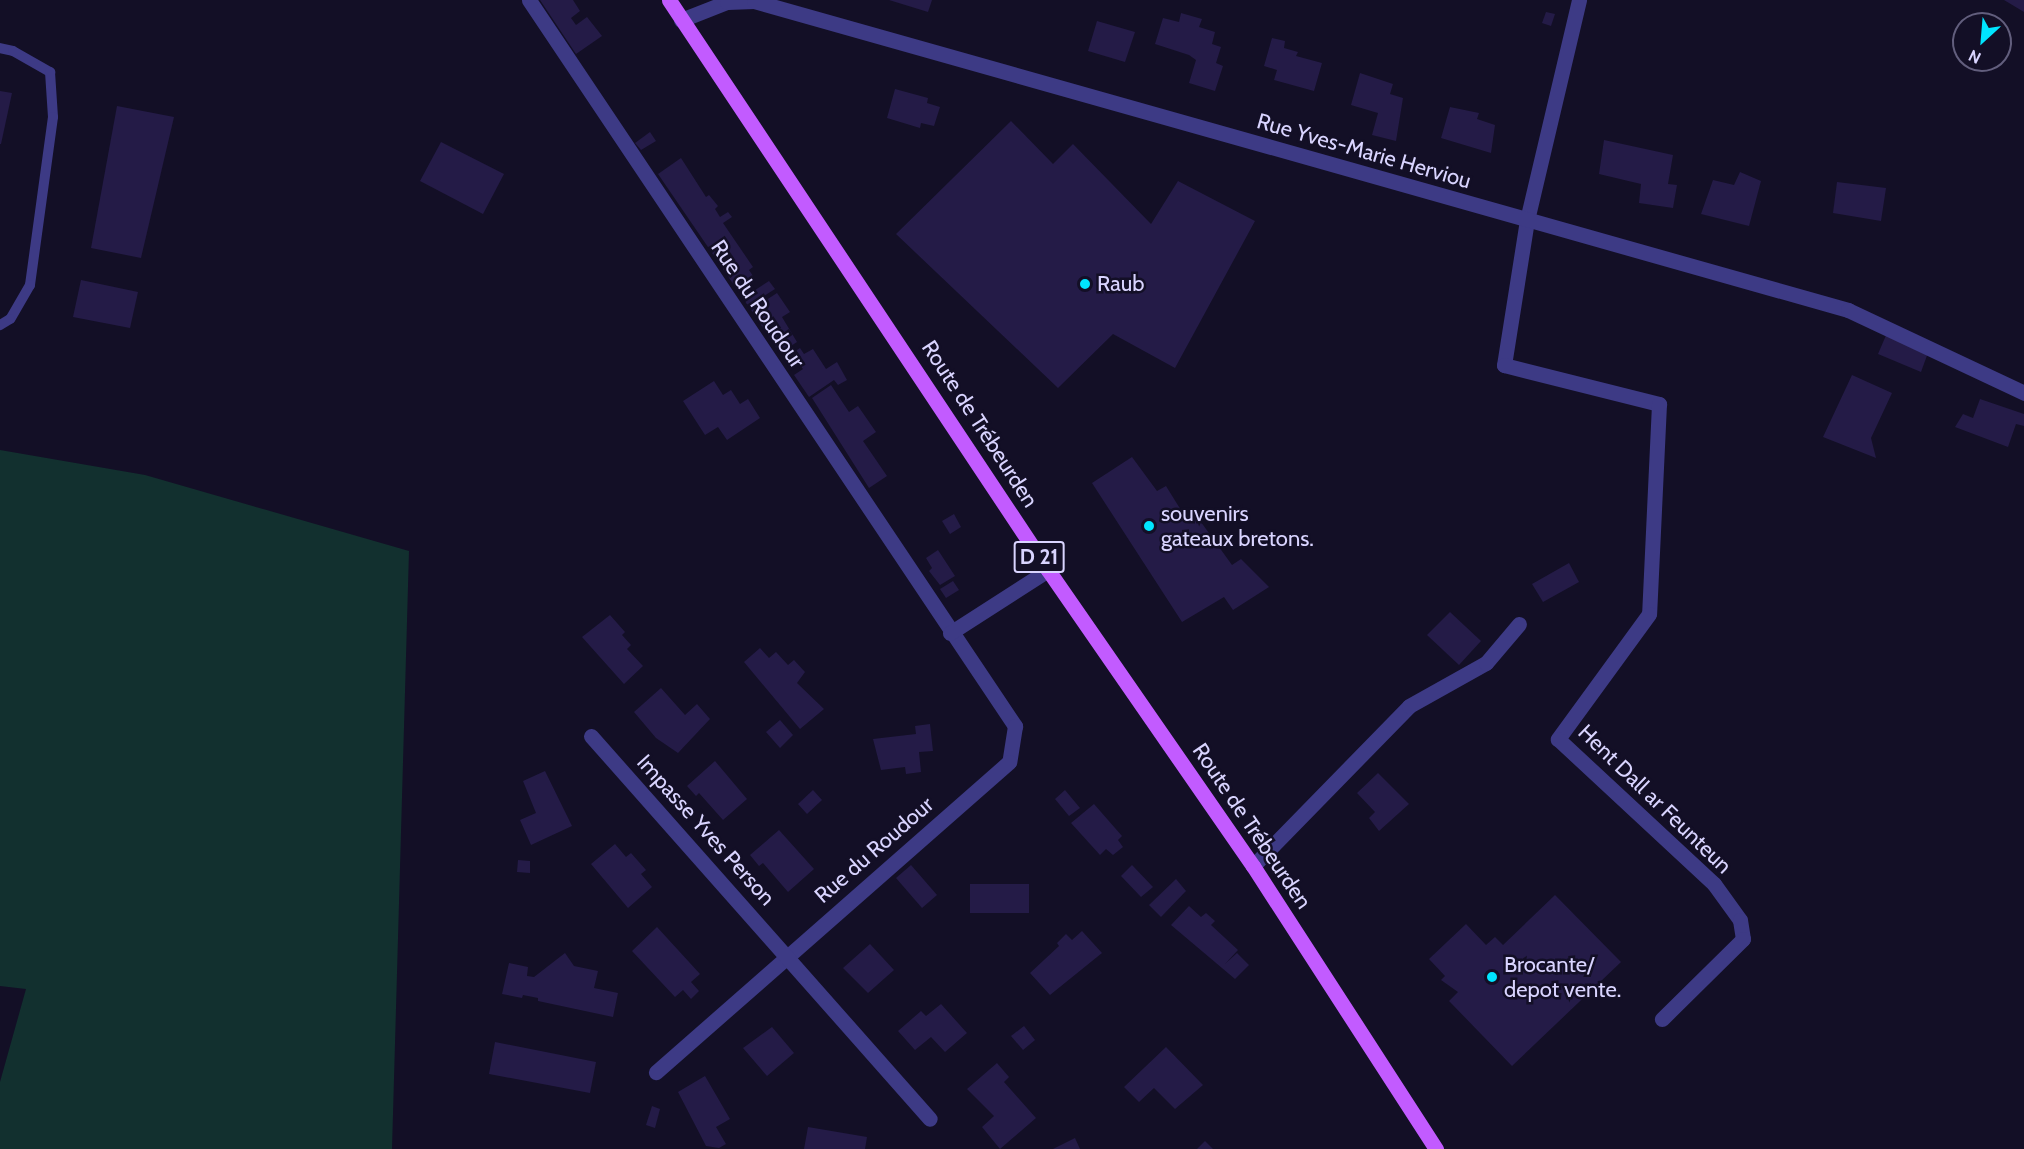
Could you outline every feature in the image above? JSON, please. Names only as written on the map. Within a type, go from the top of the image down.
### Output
[{"type":"main road","name":"Route de Trébeurden","points":[[669,0],[1048,570],[1253,866],[1436,1149]]},
{"type":"main road","name":"Route de Trébeurden","points":[[1413,1112],[1448,1149]]},
{"type":"street","name":"Rue du Roudour","points":[[529,0],[950,633],[1015,726],[1009,762],[656,1072]]},
{"type":"street","points":[[1527,220],[1579,0]]},
{"type":"street","name":"Rue Yves-Marie Herviou","points":[[681,20],[727,1],[754,2],[1848,310],[2024,393]]},
{"type":"street","name":"Hent Dall ar Feunteun","points":[[1527,220],[1504,366],[1659,404],[1649,614],[1558,739],[1714,884],[1740,920],[1743,939],[1662,1019]]},
{"type":"street","points":[[950,633],[1048,570]]},
{"type":"street","points":[[1253,866],[1408,706],[1486,663],[1519,624]]},
{"type":"street","name":"Impasse Yves Person","points":[[591,736],[788,954],[930,1119]]},
{"type":"lane","points":[[0,48],[13,51],[50,72],[53,117],[30,285],[10,319],[0,325]]},
{"type":"green space","points":[[0,450],[145,475],[409,551],[392,1149],[0,1149],[0,1082],[26,989],[0,986]]},
{"type":"building","points":[[540,0],[573,0],[580,11],[571,18],[576,25],[587,17],[602,36],[576,54]]},
{"type":"building","points":[[889,0],[932,0],[928,12]]},
{"type":"building","points":[[2004,0],[2024,0],[2024,12]]},
{"type":"building","points":[[1546,12],[1555,14],[1551,26],[1542,23]]},
{"type":"building","points":[[1181,13],[1202,19],[1199,27],[1215,32],[1212,44],[1221,47],[1216,63],[1223,66],[1215,91],[1189,83],[1196,60],[1189,55],[1155,44],[1163,18],[1179,22]]},
{"type":"building","points":[[1097,21],[1135,32],[1125,62],[1088,51]]},
{"type":"building","points":[[1272,38],[1285,41],[1284,48],[1298,52],[1296,56],[1322,63],[1314,91],[1274,80],[1277,70],[1264,66]]},
{"type":"building","points":[[1360,73],[1393,84],[1390,94],[1403,98],[1396,141],[1372,135],[1378,113],[1351,105]]},
{"type":"building","points":[[895,89],[928,98],[927,103],[940,107],[934,126],[921,123],[920,128],[887,118]]},
{"type":"building","points":[[0,91],[12,93],[1,144],[0,144]]},
{"type":"building","points":[[117,106],[174,117],[141,258],[91,248]]},
{"type":"building","points":[[1450,107],[1479,113],[1477,119],[1495,125],[1491,153],[1441,138]]},
{"type":"building","name":"Raub","points":[[1011,121],[1053,164],[1073,144],[1151,224],[1178,181],[1255,221],[1175,368],[1113,334],[1058,388],[896,234]]},
{"type":"building","points":[[650,132],[656,141],[641,150],[635,143]]},
{"type":"building","points":[[1604,140],[1673,155],[1668,184],[1677,185],[1673,208],[1639,203],[1641,184],[1599,174]]},
{"type":"building","points":[[441,142],[504,174],[483,214],[420,181]]},
{"type":"building","points":[[681,158],[706,197],[709,195],[718,206],[715,209],[720,217],[728,212],[732,217],[723,223],[753,267],[749,270],[753,276],[736,288],[658,174]]},
{"type":"building","points":[[1740,172],[1761,181],[1749,226],[1701,214],[1713,180],[1734,185]]},
{"type":"building","points":[[1837,182],[1886,188],[1881,221],[1833,213]]},
{"type":"building","points":[[81,280],[138,292],[130,328],[73,317]]},
{"type":"building","points":[[769,281],[775,289],[748,306],[743,298]]},
{"type":"building","points":[[777,293],[790,312],[782,317],[797,342],[780,353],[751,310]]},
{"type":"building","points":[[1887,333],[1929,350],[1921,372],[1878,354]]},
{"type":"building","points":[[800,348],[804,354],[813,349],[826,369],[837,362],[847,380],[838,385],[834,380],[809,397],[794,375],[803,369],[799,364],[791,369],[784,359]]},
{"type":"building","points":[[1852,375],[1892,393],[1871,438],[1876,458],[1823,437]]},
{"type":"building","points":[[714,381],[723,395],[731,390],[740,404],[748,399],[760,418],[727,440],[718,427],[705,435],[683,401]]},
{"type":"building","points":[[831,385],[849,412],[858,406],[876,432],[863,441],[887,476],[869,488],[812,398]]},
{"type":"building","points":[[1980,399],[2024,414],[2024,426],[2016,424],[2008,447],[1955,427],[1963,414],[1973,418]]},
{"type":"building","points":[[1132,457],[1157,491],[1166,486],[1184,515],[1193,511],[1232,565],[1241,559],[1269,587],[1233,610],[1224,597],[1182,622],[1092,483]]},
{"type":"building","points":[[954,514],[961,527],[950,534],[942,521]]},
{"type":"building","points":[[938,550],[955,576],[940,585],[929,571],[932,568],[926,558]]},
{"type":"building","points":[[1569,563],[1579,582],[1543,602],[1532,584]]},
{"type":"building","points":[[953,581],[959,590],[946,598],[940,589]]},
{"type":"building","points":[[1450,612],[1481,641],[1459,665],[1427,635]]},
{"type":"building","points":[[610,615],[625,632],[622,635],[631,645],[627,649],[643,666],[624,684],[582,637]]},
{"type":"building","points":[[760,648],[769,658],[776,652],[788,665],[794,660],[805,672],[797,683],[824,709],[800,729],[744,662]]},
{"type":"building","points":[[661,688],[685,715],[697,704],[710,719],[678,753],[656,738],[634,712]]},
{"type":"building","points":[[780,720],[793,735],[780,748],[766,732]]},
{"type":"building","points":[[930,724],[933,751],[919,752],[921,772],[906,774],[905,767],[881,770],[873,739],[916,734],[915,726]]},
{"type":"building","points":[[715,761],[747,799],[723,820],[699,793],[696,796],[687,786]]},
{"type":"building","points":[[545,771],[572,826],[531,845],[520,820],[536,813],[523,781]]},
{"type":"building","points":[[1378,773],[1409,804],[1379,831],[1369,818],[1375,812],[1357,793]]},
{"type":"building","points":[[813,790],[822,800],[807,814],[798,804]]},
{"type":"building","points":[[1065,790],[1080,808],[1069,816],[1055,799]]},
{"type":"building","points":[[1094,804],[1122,836],[1118,840],[1123,847],[1113,855],[1106,849],[1100,855],[1071,823]]},
{"type":"building","points":[[779,830],[814,869],[788,892],[763,863],[759,866],[750,855]]},
{"type":"building","points":[[615,844],[626,857],[631,853],[646,870],[641,874],[652,887],[628,908],[591,864]]},
{"type":"building","points":[[518,860],[530,861],[530,873],[517,872]]},
{"type":"building","points":[[911,865],[937,895],[922,908],[896,878]]},
{"type":"building","points":[[1132,865],[1153,887],[1141,897],[1121,876]]},
{"type":"building","points":[[1176,879],[1186,891],[1161,917],[1149,905]]},
{"type":"building","points":[[970,884],[1029,884],[1029,913],[970,913]]},
{"type":"building","points":[[1555,895],[1621,962],[1512,1066],[1449,1001],[1458,992],[1441,980],[1445,976],[1429,959],[1466,924],[1486,945],[1495,937],[1503,945]]},
{"type":"building","points":[[1189,906],[1201,917],[1206,913],[1215,921],[1211,925],[1238,950],[1225,964],[1237,953],[1249,965],[1235,979],[1171,925]]},
{"type":"building","points":[[657,927],[700,974],[691,982],[699,991],[691,999],[683,990],[675,997],[632,951]]},
{"type":"building","points":[[1082,931],[1102,953],[1050,995],[1030,973],[1059,946],[1057,943],[1066,934],[1072,940]]},
{"type":"building","points":[[870,944],[894,970],[868,993],[843,968]]},
{"type":"building","points":[[565,953],[574,966],[598,971],[594,988],[618,993],[613,1017],[538,1001],[538,998],[502,994],[509,963],[528,967],[527,976],[534,977]]},
{"type":"building","points":[[941,1004],[967,1033],[945,1052],[931,1037],[915,1050],[898,1031],[921,1011],[926,1016]]},
{"type":"building","points":[[1024,1026],[1035,1040],[1023,1050],[1011,1036]]},
{"type":"building","points":[[772,1027],[794,1053],[767,1076],[743,1048]]},
{"type":"building","points":[[495,1042],[596,1062],[590,1093],[489,1074]]},
{"type":"building","points":[[1166,1047],[1203,1085],[1175,1109],[1154,1088],[1139,1102],[1124,1087]]},
{"type":"building","points":[[997,1063],[1009,1077],[1004,1082],[1036,1118],[1000,1149],[982,1127],[994,1116],[967,1089]]},
{"type":"building","points":[[705,1076],[730,1119],[716,1127],[726,1144],[719,1148],[706,1146],[678,1092]]},
{"type":"building","points":[[652,1106],[660,1109],[655,1128],[646,1125]]},
{"type":"building","points":[[808,1127],[867,1137],[865,1149],[804,1149]]},
{"type":"building","points":[[1075,1138],[1080,1149],[1053,1149]]},
{"type":"building","points":[[1205,1141],[1213,1149],[1197,1149]]},
{"type":"place","name":"Raub","points":[[1085,284]]},
{"type":"place","name":"souvenirs gateaux bretons.","points":[[1149,526]]},
{"type":"place","name":"Brocante/ depot vente.","points":[[1492,977]]}]
